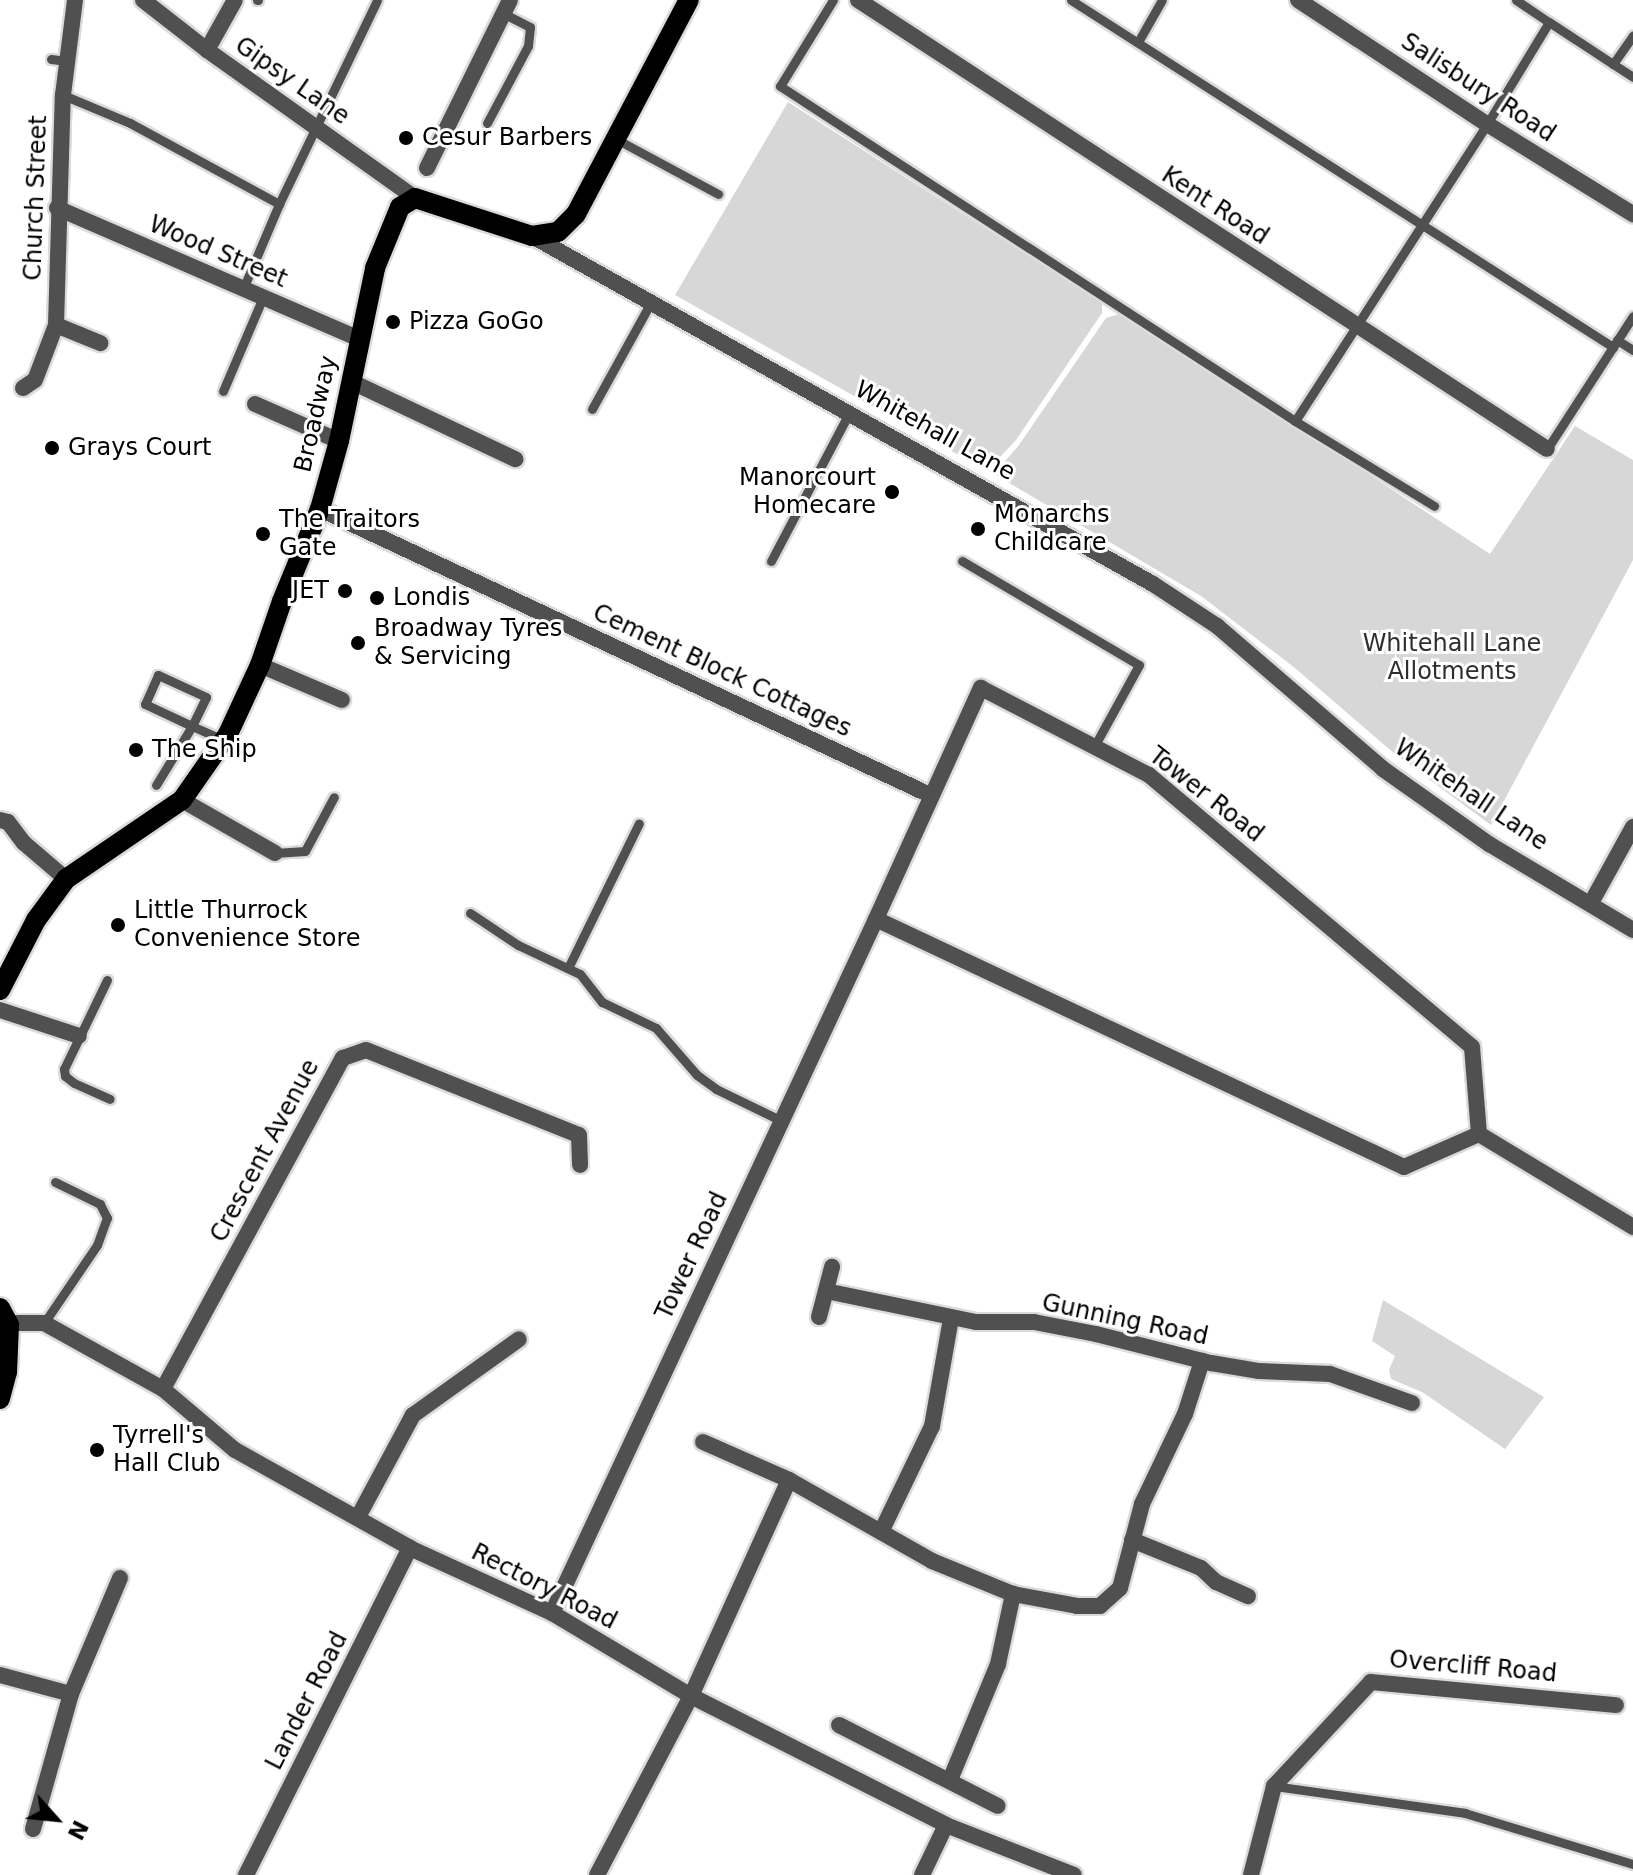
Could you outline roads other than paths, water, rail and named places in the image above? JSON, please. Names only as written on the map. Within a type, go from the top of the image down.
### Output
[{"type":"main road","points":[[532,236],[558,232],[576,214],[689,0]]},
{"type":"main road","name":"Whitehall Lane","points":[[415,198],[532,236]]},
{"type":"main road","name":"Broadway","points":[[182,800],[225,737],[260,665],[282,601],[320,509],[339,441],[380,256],[400,207],[415,198]]},
{"type":"main road","points":[[0,990],[36,920],[66,879],[182,800]]},
{"type":"main road","points":[[0,1399],[7,1372],[3,1318]]},
{"type":"street","name":"Church Street","points":[[23,388],[35,380],[56,325],[57,208],[63,95],[59,60],[75,0]]},
{"type":"street","name":"Gipsy Lane","points":[[143,0],[207,50],[415,198]]},
{"type":"street","points":[[207,50],[235,0]]},
{"type":"street","name":"Kent Road","points":[[858,0],[1547,449]]},
{"type":"street","name":"Salisbury Road","points":[[1298,0],[1487,124],[1633,214]]},
{"type":"street","points":[[427,168],[507,7]]},
{"type":"street","name":"Wood Street","points":[[57,208],[360,339]]},
{"type":"street","name":"Whitehall Lane","points":[[532,236],[1153,584],[1217,626],[1383,769],[1489,844],[1633,930]]},
{"type":"street","points":[[56,325],[100,343]]},
{"type":"street","points":[[350,381],[515,459]]},
{"type":"street","points":[[255,404],[339,441]]},
{"type":"street","name":"Cement Block Cottages","points":[[320,509],[930,795]]},
{"type":"street","points":[[260,665],[342,700]]},
{"type":"street","name":"Tower Road","points":[[552,1613],[981,688],[1149,775],[1472,1047],[1479,1134]]},
{"type":"street","points":[[182,800],[275,853]]},
{"type":"street","points":[[0,820],[8,822],[24,843],[66,879]]},
{"type":"street","points":[[1591,903],[1633,827]]},
{"type":"street","points":[[876,919],[1404,1167],[1479,1134],[1633,1227]]},
{"type":"street","points":[[0,1010],[79,1036]]},
{"type":"street","name":"Crescent Avenue","points":[[163,1389],[343,1058],[366,1050],[579,1135],[580,1165]]},
{"type":"street","points":[[819,1317],[832,1267]]},
{"type":"street","name":"Gunning Road","points":[[826,1291],[976,1322],[1034,1322],[1259,1371],[1330,1374],[1412,1403]]},
{"type":"street","points":[[3,1318],[44,1323]]},
{"type":"street","points":[[881,1532],[932,1426],[951,1318]]},
{"type":"street","name":"Rectory Road","points":[[44,1323],[163,1389],[235,1450],[410,1548],[552,1613],[691,1696],[946,1825],[1074,1875]]},
{"type":"street","points":[[358,1517],[413,1415],[519,1339]]},
{"type":"street","points":[[703,1442],[789,1480],[932,1561],[1013,1594],[1077,1606],[1100,1606],[1120,1588],[1142,1504],[1185,1414],[1202,1361]]},
{"type":"street","points":[[597,1875],[691,1696],[789,1480]]},
{"type":"street","points":[[1132,1540],[1201,1568],[1216,1582],[1248,1596]]},
{"type":"street","name":"Lander Road","points":[[246,1875],[410,1548]]},
{"type":"street","points":[[33,1829],[71,1694],[120,1578]]},
{"type":"street","points":[[950,1780],[998,1664],[1013,1594]]},
{"type":"street","points":[[0,1675],[71,1694]]},
{"type":"street","name":"Overcliff Road","points":[[1251,1875],[1274,1786],[1371,1682],[1616,1705]]},
{"type":"street","points":[[839,1725],[998,1806]]},
{"type":"street","points":[[922,1875],[946,1825]]},
{"type":"lane","points":[[243,289],[279,204],[377,0]]},
{"type":"lane","points":[[833,0],[780,86],[1295,421],[1434,506]]},
{"type":"lane","points":[[1071,0],[1615,344],[1633,350]]},
{"type":"lane","points":[[1138,42],[1162,0]]},
{"type":"lane","points":[[1516,0],[1633,77]]},
{"type":"lane","points":[[487,123],[528,46],[530,27],[507,7]]},
{"type":"lane","points":[[1295,421],[1424,223],[1549,22]]},
{"type":"lane","points":[[1613,64],[1633,35]]},
{"type":"lane","points":[[63,95],[130,123],[279,204]]},
{"type":"lane","points":[[616,139],[718,194]]},
{"type":"lane","points":[[223,391],[263,297]]},
{"type":"lane","points":[[592,409],[651,302]]},
{"type":"lane","points":[[1547,449],[1633,316]]},
{"type":"lane","points":[[771,561],[849,413]]},
{"type":"lane","points":[[962,561],[1139,665],[1094,747]]},
{"type":"lane","points":[[156,785],[192,726],[206,697],[158,675],[145,704],[192,726],[225,737]]},
{"type":"lane","points":[[275,853],[305,851],[334,797]]},
{"type":"lane","points":[[568,968],[639,823]]},
{"type":"lane","points":[[470,913],[518,945],[580,974],[602,1002],[656,1028],[697,1075],[716,1089],[782,1121]]},
{"type":"lane","points":[[107,980],[64,1069],[65,1076],[110,1099]]},
{"type":"lane","points":[[44,1323],[97,1245],[107,1218],[100,1204],[55,1182]]},
{"type":"lane","points":[[1274,1786],[1465,1813],[1633,1864]]},
{"type":"place","name":"Cesur Barbers","points":[[406,138]]},
{"type":"place","name":"Pizza GoGo","points":[[393,322]]},
{"type":"place","name":"Grays Court","points":[[52,448]]},
{"type":"place","name":"Manorcourt Homecare","points":[[892,492]]},
{"type":"place","name":"Monarchs Childcare","points":[[978,529]]},
{"type":"place","name":"The Traitors Gate","points":[[263,534]]},
{"type":"place","name":"JET","points":[[345,591]]},
{"type":"place","name":"Londis","points":[[377,598]]},
{"type":"place","name":"Broadway Tyres & Servicing","points":[[358,643]]},
{"type":"place","name":"The Ship","points":[[136,750]]},
{"type":"place","name":"Little Thurrock Convenience Store","points":[[118,925]]},
{"type":"place","name":"Tyrrell's Hall Club","points":[[97,1450]]},
{"type":"park label","name":"Whitehall Lane Allotments","points":[[1452,658]]}]
